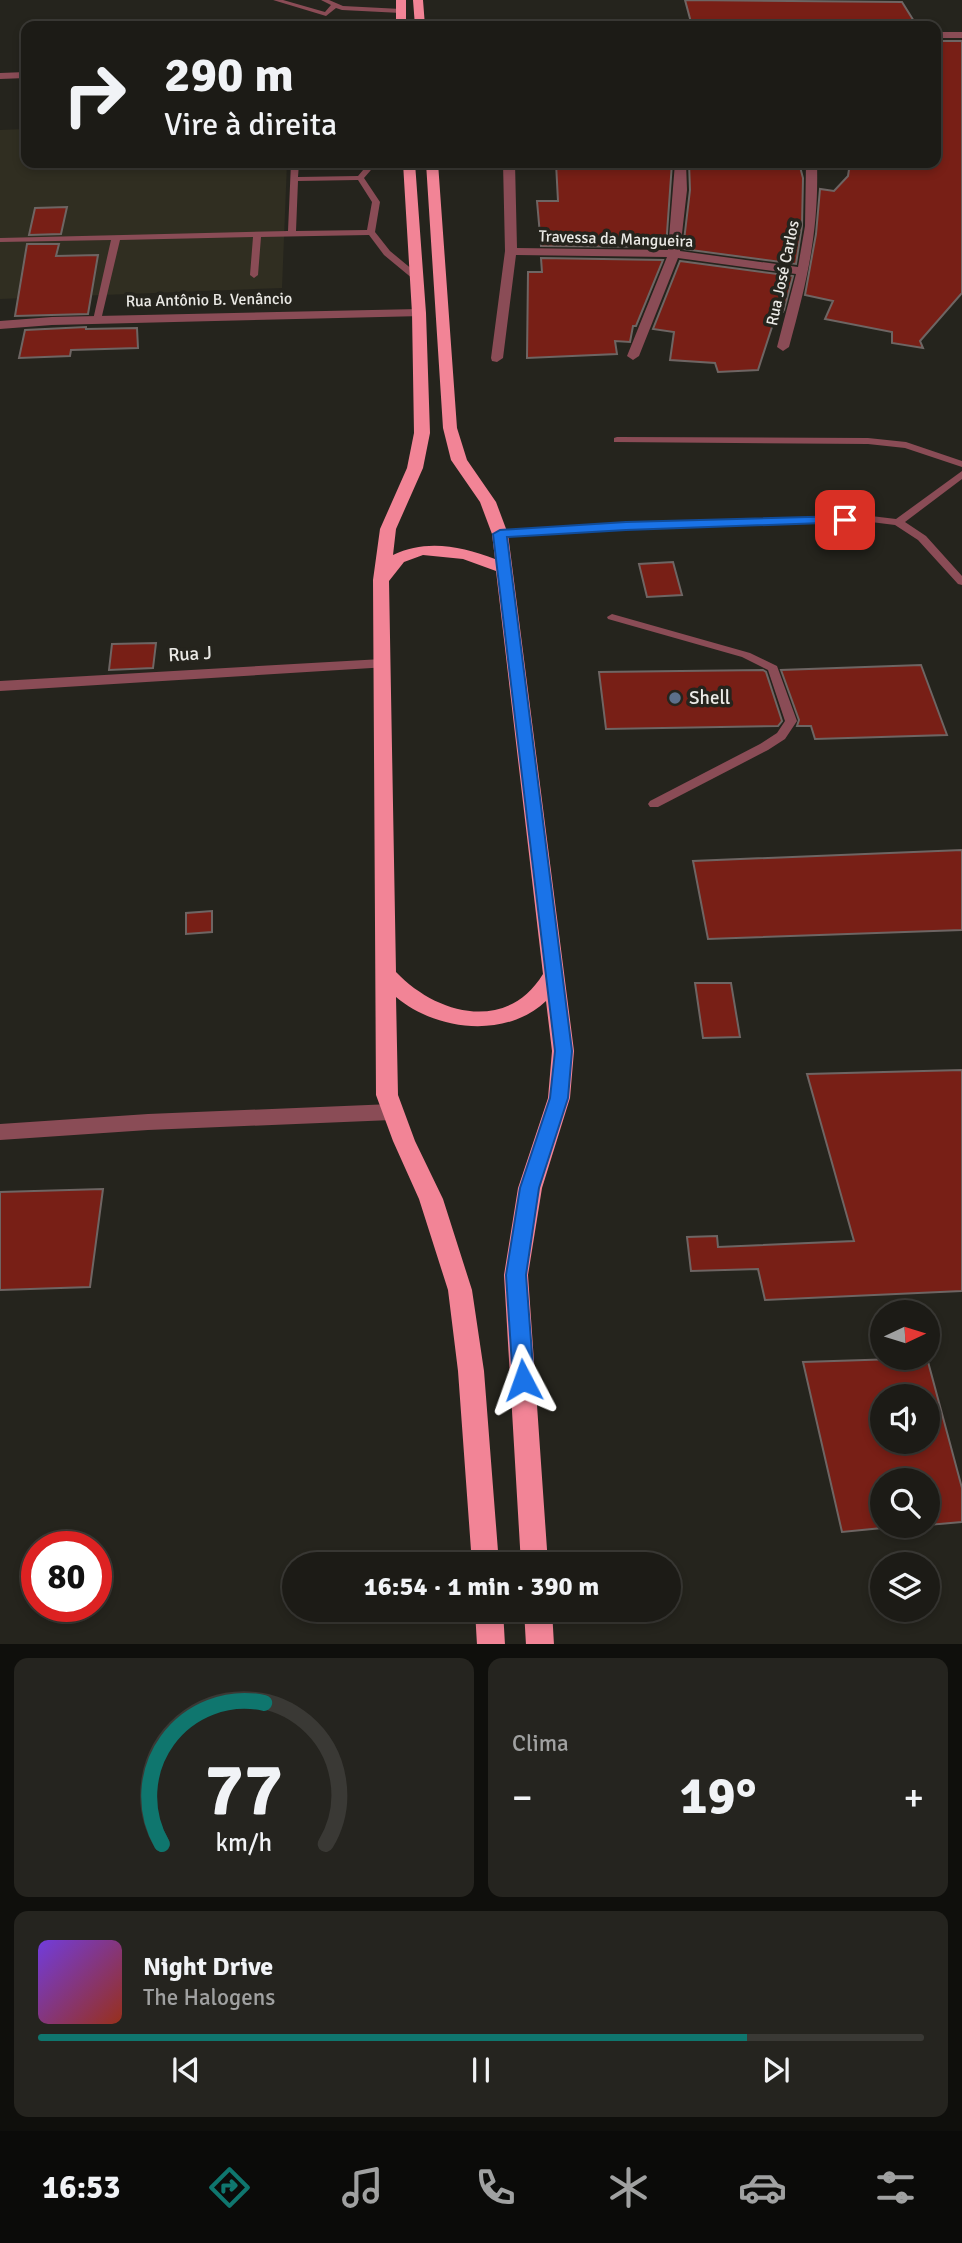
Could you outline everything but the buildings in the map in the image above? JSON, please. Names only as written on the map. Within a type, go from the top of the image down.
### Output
[{"type":"highway","points":[[418,0],[420,21]]},
{"type":"highway","points":[[409,168],[419,313],[422,433],[415,468],[388,529],[381,581],[387,1095],[391,1112],[431,1199],[460,1290],[471,1371],[485,1552]]},
{"type":"highway","points":[[432,168],[450,428],[459,460],[488,502],[500,534],[541,884],[564,1051],[559,1098],[530,1188],[516,1275],[534,1552]]},
{"type":"highway","points":[[381,581],[396,561],[411,553],[461,553],[505,569]]},
{"type":"highway","points":[[385,973],[403,992],[425,1007],[463,1018],[497,1017],[516,1011],[536,999],[555,972]]},
{"type":"highway","points":[[490,1622],[491,1644]]},
{"type":"highway","points":[[539,1622],[540,1644]]},
{"type":"street","points":[[941,36],[962,35]]},
{"type":"street","points":[[0,76],[21,75]]},
{"type":"street","points":[[497,358],[511,251],[509,168]]},
{"type":"street","points":[[633,356],[674,254],[681,168]]},
{"type":"street","name":"Rua José Carlos","points":[[783,347],[803,271],[811,226],[812,168]]},
{"type":"street","name":"Travessa da Mangueira","points":[[511,251],[674,254],[803,271]]},
{"type":"street","name":"Rua Antônio B. Venâncio","points":[[0,325],[97,320],[419,313]]},
{"type":"street","name":"Rua J","points":[[0,686],[382,664]]},
{"type":"street","points":[[0,1132],[148,1122],[391,1112]]},
{"type":"lane","points":[[276,0],[326,14]]},
{"type":"lane","points":[[324,0],[354,9],[401,6]]},
{"type":"lane","points":[[354,9],[355,0]]},
{"type":"lane","points":[[322,21],[335,5]]},
{"type":"lane","points":[[292,233],[295,168]]},
{"type":"lane","points":[[294,179],[360,178],[369,168]]},
{"type":"lane","points":[[360,178],[376,202],[371,232],[387,253],[416,277]]},
{"type":"lane","points":[[0,240],[371,232]]},
{"type":"lane","points":[[254,275],[257,234]]},
{"type":"lane","points":[[97,320],[116,238]]},
{"type":"lane","points":[[617,440],[868,441],[906,445],[962,464]]},
{"type":"lane","points":[[898,522],[962,474]]},
{"type":"lane","points":[[500,534],[626,526],[871,519],[898,522],[922,538],[962,582]]},
{"type":"lane","points":[[612,617],[746,655],[773,668],[791,721],[781,736],[764,747],[654,804]]},
{"type":"shaded area","points":[[21,129],[21,168],[287,168],[282,288],[0,299],[0,130]]},
{"type":"place","name":"Shell","points":[[675,698]]},
{"type":"route","points":[[523,1380],[516,1275],[530,1188],[559,1098],[564,1051],[541,884],[500,534],[626,526],[845,520]]}]
